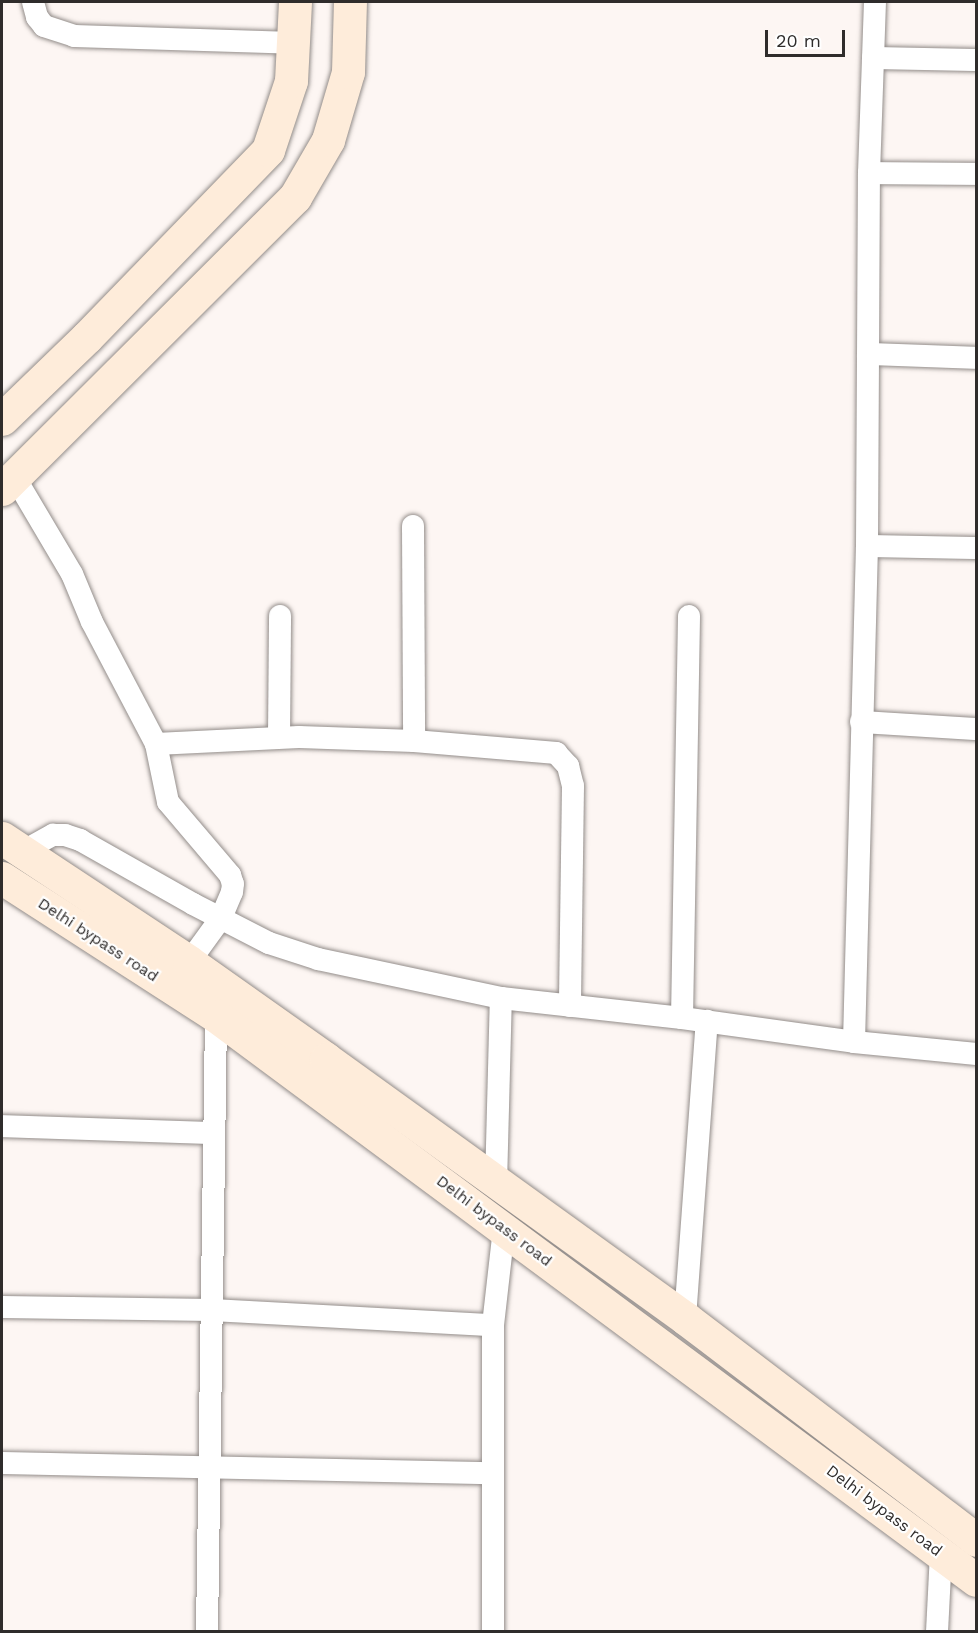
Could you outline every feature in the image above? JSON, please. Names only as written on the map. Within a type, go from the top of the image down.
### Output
[{"type":"main road","points":[[2,419],[87,337],[268,150],[291,81],[295,2]]},
{"type":"main road","points":[[8,482],[295,197],[328,140],[348,72],[350,2]]},
{"type":"main road","name":"Delhi bypass road","points":[[8,856],[189,962],[685,1318],[976,1540]]},
{"type":"main road","name":"Delhi bypass road","points":[[8,856],[216,1016],[976,1580]]},
{"type":"street","points":[[33,2],[37,17],[44,26],[74,36],[293,43]]},
{"type":"street","points":[[854,1042],[867,546],[869,173],[875,2]]},
{"type":"street","points":[[873,58],[976,60]]},
{"type":"street","points":[[869,173],[976,174]]},
{"type":"street","points":[[868,354],[976,358]]},
{"type":"street","points":[[8,482],[72,574],[92,622],[156,744],[168,802],[230,875],[232,892],[221,918],[189,962]]},
{"type":"street","points":[[413,526],[414,741]]},
{"type":"street","points":[[867,546],[976,548]]},
{"type":"street","points":[[279,737],[280,616]]},
{"type":"street","points":[[682,1018],[689,616]]},
{"type":"street","points":[[861,722],[976,729]]},
{"type":"street","points":[[156,744],[279,737],[414,741],[556,753],[568,766],[573,786],[570,1006]]},
{"type":"street","points":[[8,856],[52,835],[65,835],[80,840],[269,943],[318,959],[501,998],[707,1021],[854,1042],[976,1054]]},
{"type":"street","points":[[496,1184],[501,998]]},
{"type":"street","points":[[207,1632],[216,1016]]},
{"type":"street","points":[[685,1318],[707,1021]]},
{"type":"street","points":[[2,1126],[214,1133]]},
{"type":"street","points":[[494,1631],[493,1325],[504,1229]]},
{"type":"street","points":[[2,1307],[212,1310],[493,1325]]},
{"type":"street","points":[[2,1464],[210,1466],[492,1473]]},
{"type":"street","points":[[937,1632],[941,1553]]}]
